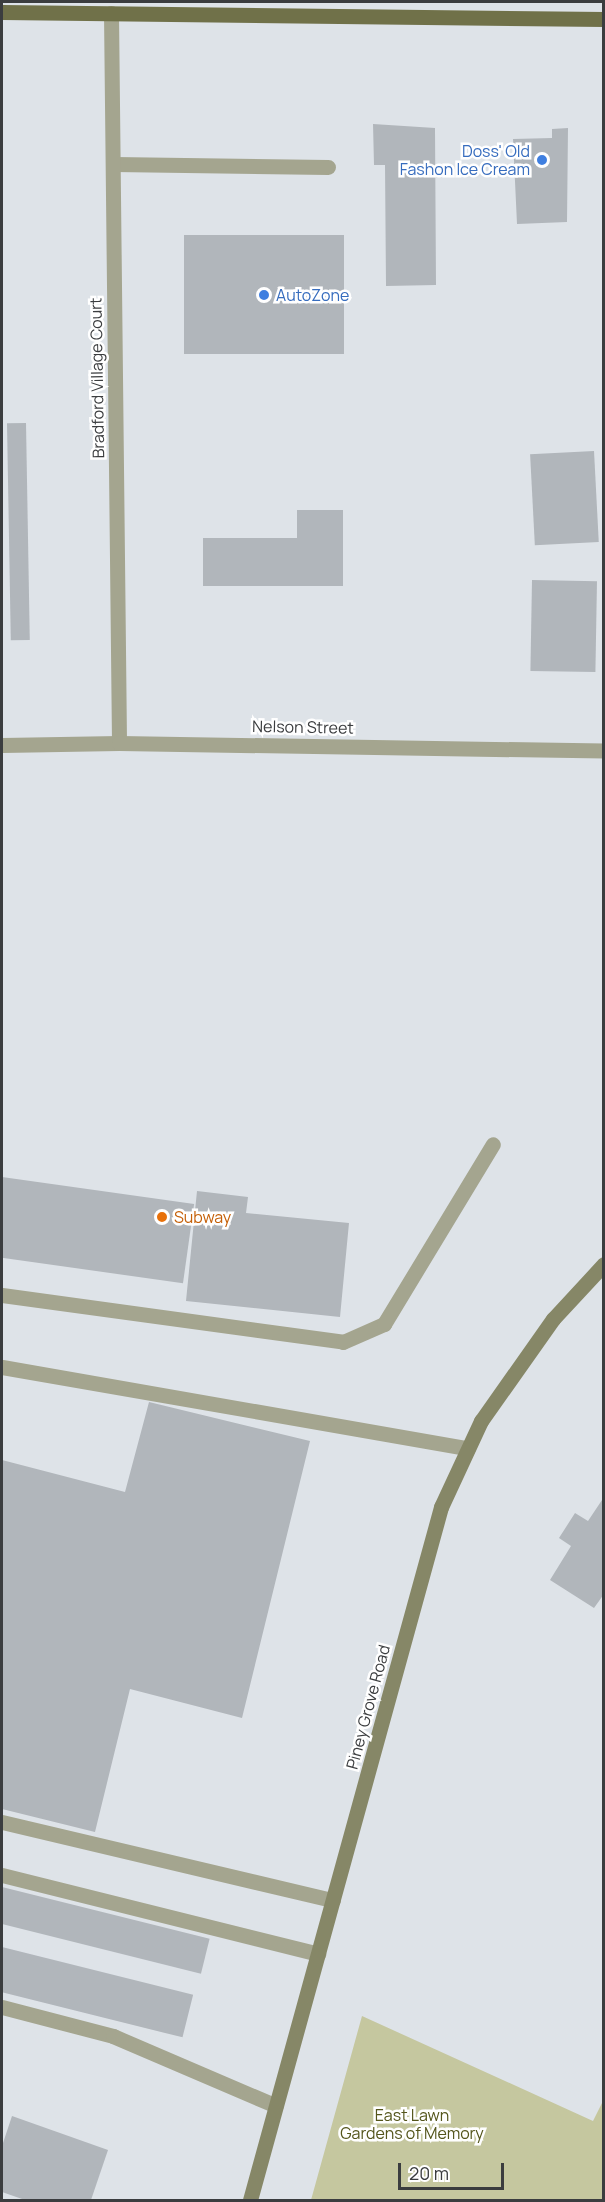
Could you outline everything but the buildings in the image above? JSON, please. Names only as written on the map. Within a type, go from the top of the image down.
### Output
[{"type":"main road","points":[[2,12],[603,19]]},
{"type":"main road","name":"Piney Grove Road","points":[[250,2200],[441,1507],[481,1421],[553,1319],[603,1264]]},
{"type":"street","name":"Bradford Village Court","points":[[111,13],[119,742]]},
{"type":"street","points":[[114,164],[328,167]]},
{"type":"street","name":"Nelson Street","points":[[2,745],[119,742],[603,751]]},
{"type":"street","points":[[2,1295],[344,1342],[384,1324],[493,1144]]},
{"type":"street","points":[[2,1367],[468,1448]]},
{"type":"street","points":[[2,1822],[333,1900]]},
{"type":"street","points":[[2,1875],[318,1954]]},
{"type":"street","points":[[2,2007],[112,2036],[276,2106]]},
{"type":"green space","name":"East Lawn Gardens of Memory","points":[[362,2016],[593,2121],[603,2101],[603,2200],[311,2200]]},
{"type":"place","name":"Doss' Old Fashon Ice Cream","points":[[542,160]]},
{"type":"place","name":"AutoZone","points":[[264,295]]},
{"type":"place","name":"Subway","points":[[162,1217]]}]
